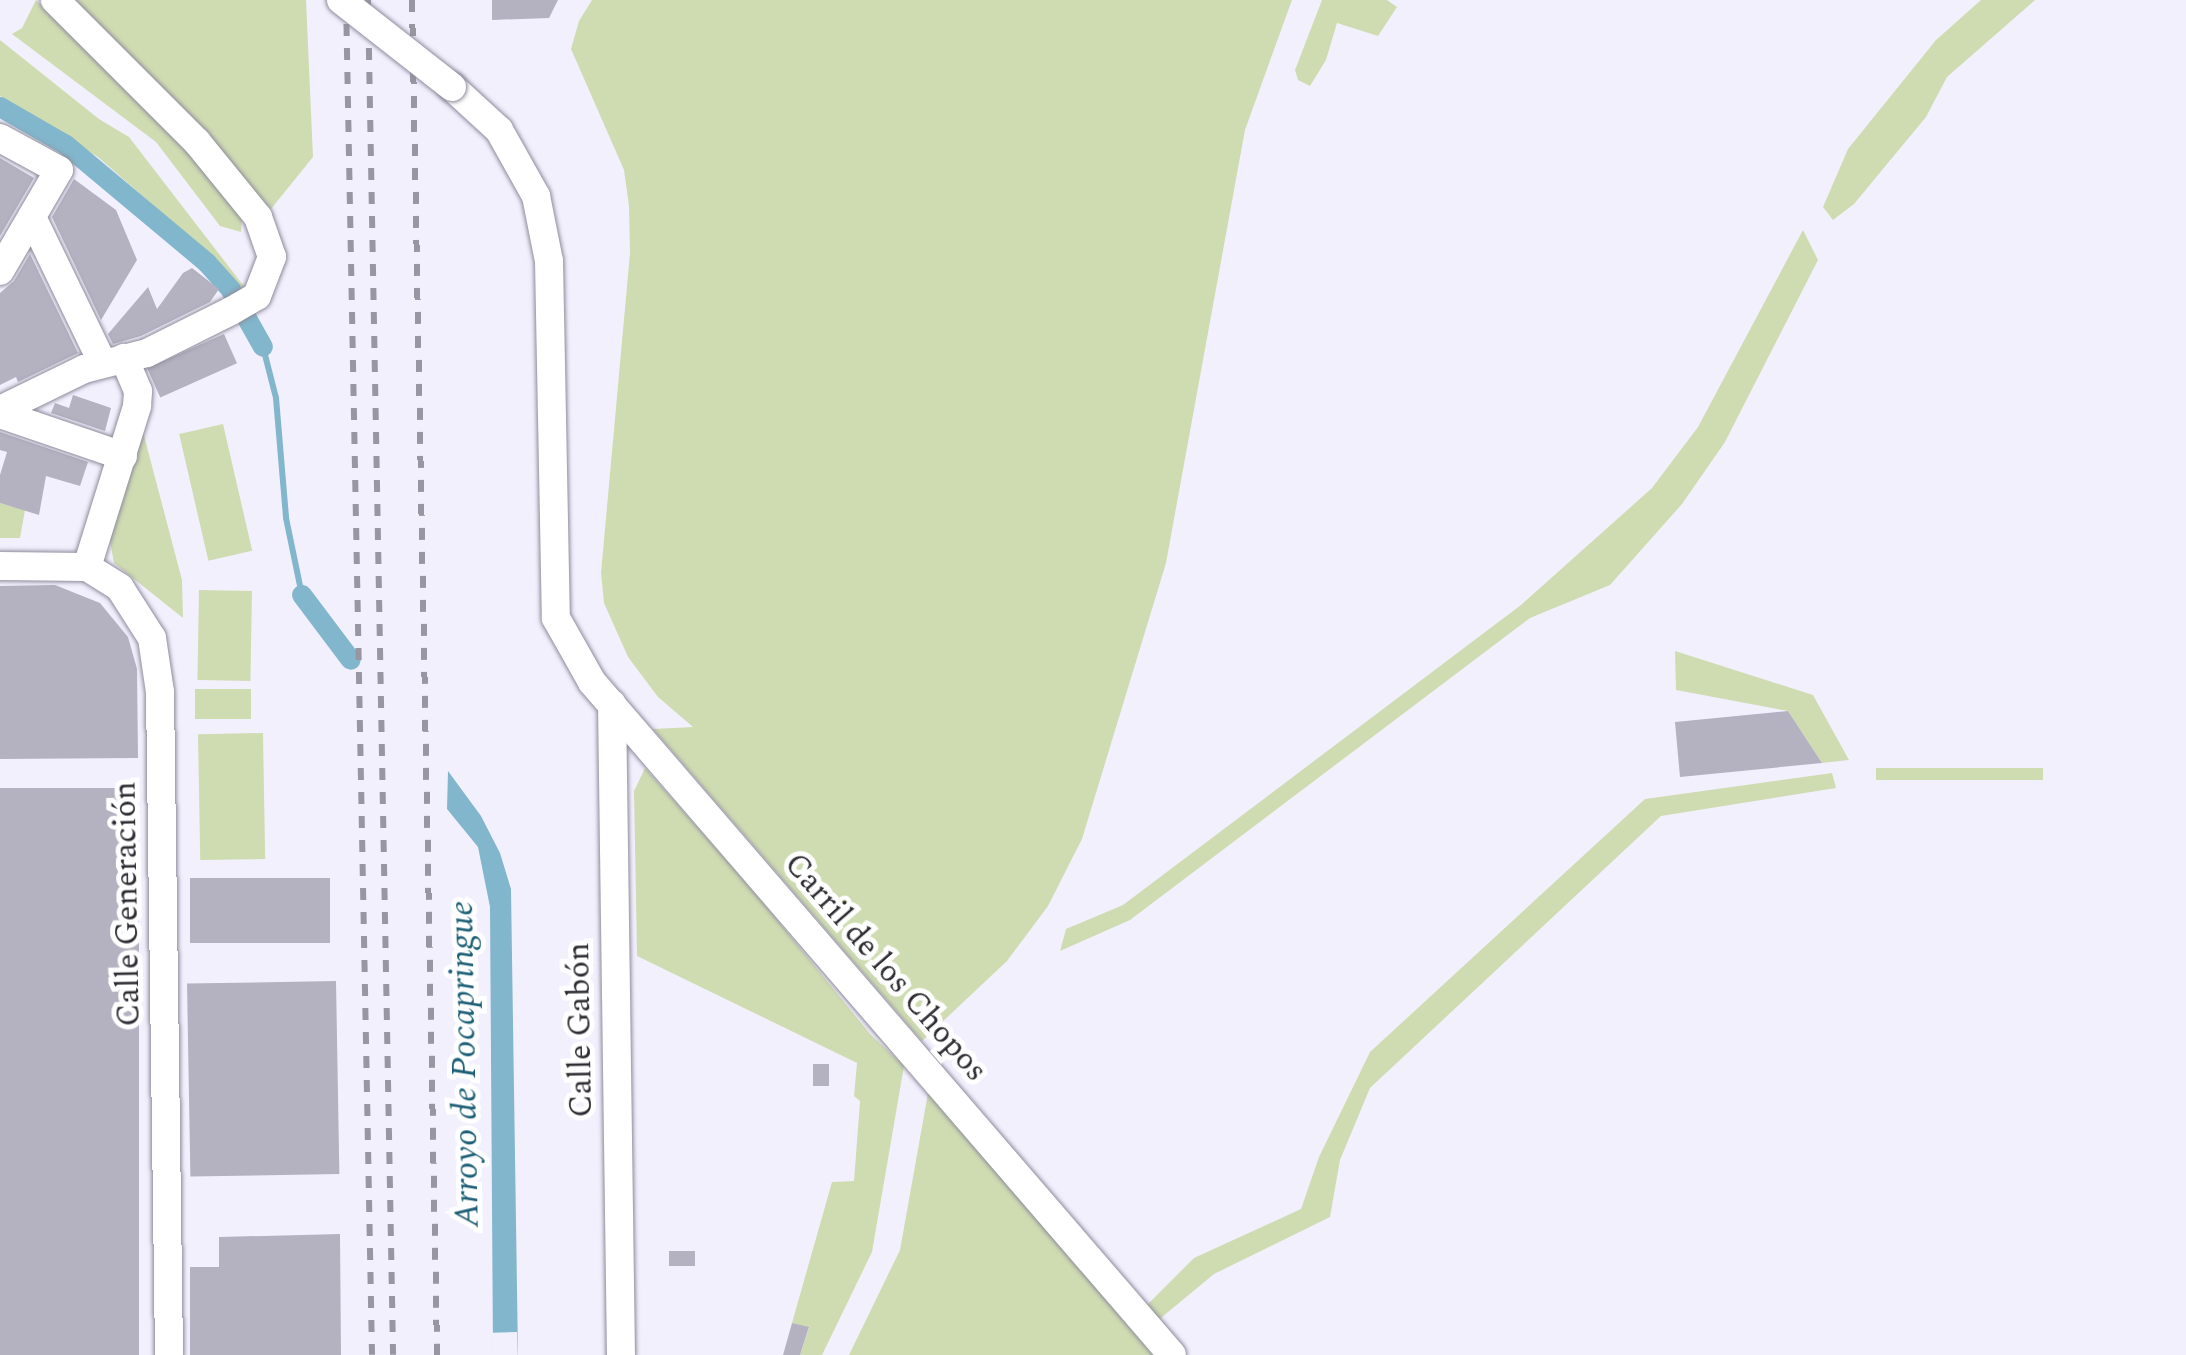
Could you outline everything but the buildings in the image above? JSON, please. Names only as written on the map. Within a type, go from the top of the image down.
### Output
[{"type":"street","points":[[0,412],[114,361],[147,352],[245,303],[272,258],[258,217],[196,142],[55,0]]},
{"type":"street","name":"Carril de los Chopos","points":[[341,0],[452,87],[498,130],[536,196],[550,261],[556,618],[592,682],[1172,1355]]},
{"type":"street","points":[[0,138],[59,170],[3,260]]},
{"type":"street","points":[[0,566],[87,567],[123,456],[138,391],[114,361],[32,217]]},
{"type":"street","points":[[0,412],[123,456]]},
{"type":"street","name":"Calle Generación","points":[[87,567],[120,588],[152,638],[160,692],[169,1355]]},
{"type":"street","name":"Calle Gabón","points":[[612,704],[621,1355]]},
{"type":"green space","points":[[36,0],[221,183],[242,215],[241,232],[220,226],[156,142],[12,34],[22,28]]},
{"type":"green space","points":[[67,0],[306,0],[313,157],[271,209]]},
{"type":"green space","points":[[592,0],[1292,0],[1245,130],[1166,563],[1082,839],[1048,906],[1007,961],[922,1041],[653,729],[693,727],[658,697],[628,657],[604,603],[601,573],[630,253],[624,170],[571,49],[579,21]]},
{"type":"green space","points":[[1322,0],[1387,0],[1397,7],[1378,36],[1337,23],[1326,60],[1310,86],[1298,80],[1295,70]]},
{"type":"green space","points":[[1981,0],[2035,0],[1947,77],[1926,117],[1854,204],[1833,220],[1823,207],[1848,149],[1936,40]]},
{"type":"green space","points":[[0,40],[99,119],[129,137],[246,289],[240,292],[208,253],[98,157],[0,96]]},
{"type":"green space","points":[[1803,230],[1818,260],[1725,442],[1682,504],[1610,585],[1530,618],[1130,920],[1060,951],[1066,929],[1123,905],[1521,605],[1652,488],[1698,427]]},
{"type":"green space","points":[[223,424],[252,551],[208,561],[179,434]]},
{"type":"green space","points":[[142,428],[182,580],[183,618],[114,563],[108,530]]},
{"type":"green space","points":[[0,503],[25,510],[20,538],[0,538]]},
{"type":"green space","points":[[199,590],[252,591],[250,681],[197,680]]},
{"type":"green space","points":[[1675,651],[1813,695],[1849,760],[1822,763],[1788,711],[1676,690]]},
{"type":"green space","points":[[195,689],[251,689],[251,719],[195,719]]},
{"type":"green space","points":[[263,733],[265,859],[200,860],[198,734]]},
{"type":"green space","points":[[645,768],[752,889],[870,1034],[904,1066],[872,1252],[822,1355],[800,1355],[809,1328],[792,1323],[832,1182],[854,1181],[860,1101],[854,1096],[857,1063],[637,956],[634,791]]},
{"type":"green space","points":[[1876,768],[2043,768],[2043,780],[1876,780]]},
{"type":"green space","points":[[1832,773],[1836,788],[1661,816],[1370,1088],[1340,1160],[1330,1217],[1214,1274],[1156,1322],[1143,1309],[1194,1258],[1301,1209],[1319,1157],[1370,1052],[1645,799]]},
{"type":"green space","points":[[928,1093],[1159,1355],[849,1355],[900,1250]]},
{"type":"water","points":[[448,771],[481,816],[500,853],[511,889],[518,1355],[493,1355],[490,907],[478,847],[447,809]]},
{"type":"pier","points":[[517,1332],[518,1355],[493,1355],[492,1333]]},
{"type":"waterway","name":"Arroyo de Pocapringue","points":[[0,107],[66,145],[207,263],[231,290],[263,347]]},
{"type":"waterway","name":"Arroyo de Pocapringue","points":[[263,347],[276,398],[286,518],[302,595]]},
{"type":"waterway","name":"Arroyo de Pocapringue","points":[[302,595],[351,660]]},
{"type":"railway","points":[[346,0],[372,1355]]},
{"type":"railway","points":[[368,0],[393,1355]]},
{"type":"railway","points":[[412,0],[437,1355]]}]
